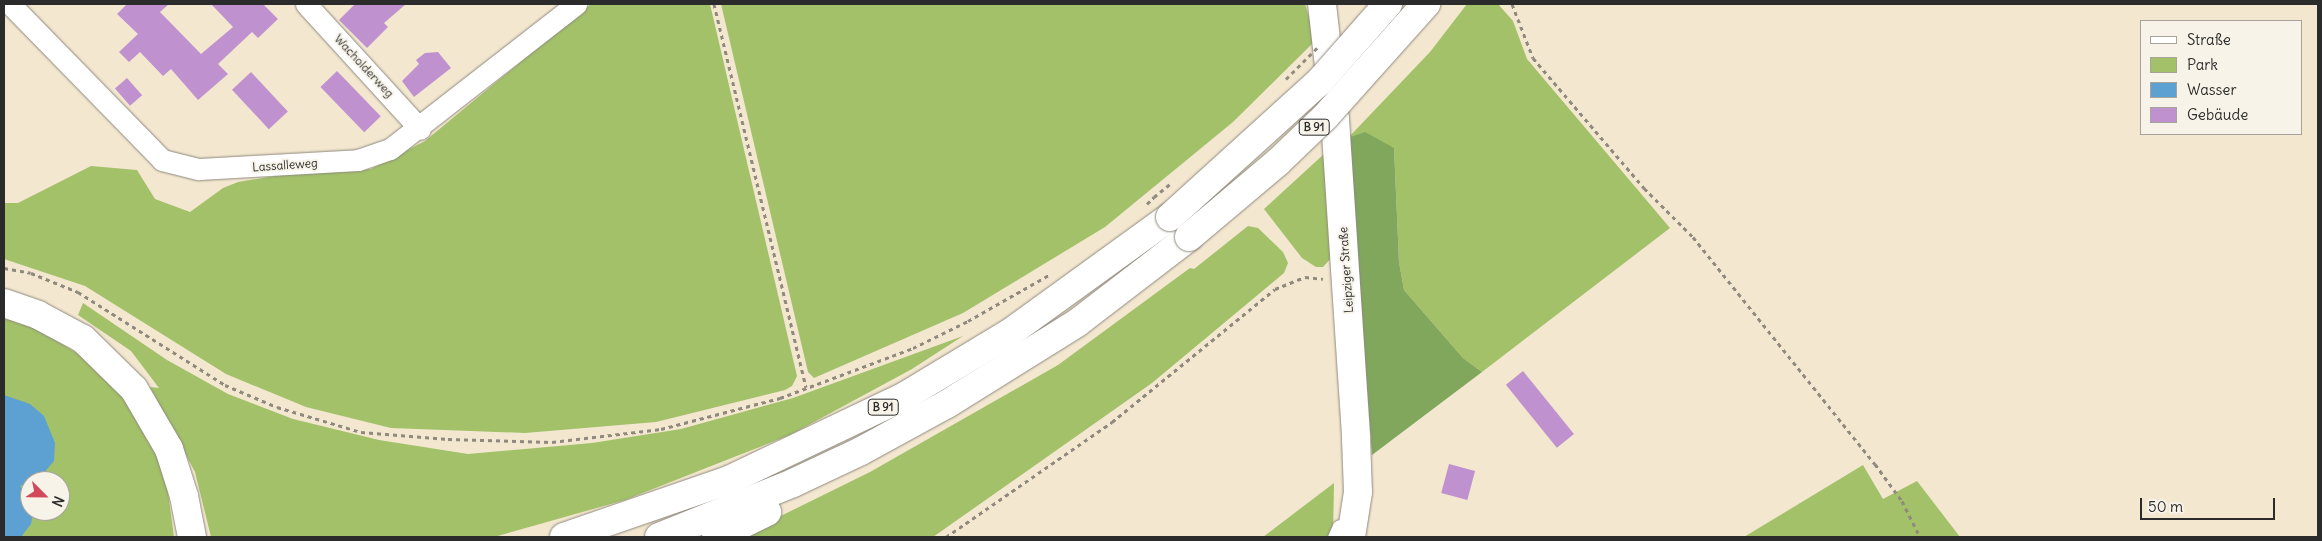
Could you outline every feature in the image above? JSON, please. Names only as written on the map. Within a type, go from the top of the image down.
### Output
[{"type":"main road","name":"Leipziger Straße","points":[[1322,4],[1334,100],[1358,479],[1353,528]]},
{"type":"main road","name":"B 91","points":[[564,537],[729,480],[905,396],[1018,327],[1162,207],[1320,80],[1388,4]]},
{"type":"main road","name":"B 91","points":[[659,537],[740,506],[860,452],[1041,347],[1189,238],[1278,162],[1324,117],[1426,4]]},
{"type":"main road","points":[[4,303],[38,315],[82,339],[134,389],[169,449],[190,529]]},
{"type":"main road","points":[[716,537],[836,478],[860,452]]},
{"type":"street","name":"Lassalleweg","points":[[10,4],[145,146],[162,160],[179,167],[235,169],[358,160],[390,149],[420,129],[576,4]]},
{"type":"street","name":"Wacholderweg","points":[[309,5],[420,129]]},
{"type":"lane","points":[[1333,537],[1338,526],[1353,528]]},
{"type":"path","points":[[714,4],[806,387]]},
{"type":"path","points":[[1512,4],[1533,58],[1644,188],[1693,237],[1875,464],[1902,501],[1920,537]]},
{"type":"path","points":[[1280,85],[1326,38]]},
{"type":"path","points":[[1142,209],[1162,207],[1175,180]]},
{"type":"path","points":[[4,268],[32,273],[78,292],[225,385],[277,408],[361,432],[448,439],[552,442],[661,429],[780,398],[913,348],[968,321],[1051,274]]},
{"type":"path","points":[[946,537],[1112,422],[1275,289],[1305,277],[1346,279]]},
{"type":"green space","points":[[591,4],[710,4],[797,376],[792,386],[785,390],[656,422],[525,433],[391,428],[306,407],[226,374],[85,286],[4,259],[4,203],[18,203],[91,166],[137,170],[155,199],[190,212],[223,188],[238,182],[281,175],[371,169],[425,141]]},
{"type":"green space","points":[[721,4],[1305,4],[1314,34],[1314,42],[1233,122],[1105,227],[963,313],[814,378],[808,372]]},
{"type":"green space","points":[[1467,4],[1498,4],[1513,21],[1527,59],[1670,228],[1482,372],[1463,358],[1404,290],[1399,262],[1394,148],[1348,138],[1430,52]]},
{"type":"green space","points":[[1365,132],[1394,148],[1399,262],[1404,290],[1463,358],[1482,372],[1372,455],[1348,138]]},
{"type":"green space","points":[[1324,154],[1334,255],[1323,267],[1316,267],[1302,258],[1264,209]]},
{"type":"green space","points":[[1248,226],[1258,228],[1283,252],[1288,263],[1284,273],[1152,383],[933,537],[738,537],[870,472],[1058,365],[1190,268],[1194,269]]},
{"type":"green space","points":[[83,303],[167,360],[228,394],[293,419],[379,440],[468,454],[592,443],[681,429],[793,398],[963,336],[912,369],[790,435],[625,500],[494,537],[211,537],[195,472],[150,387],[159,388],[131,351],[78,315]]},
{"type":"green space","points":[[4,318],[31,325],[103,369],[128,402],[158,455],[167,485],[174,537],[4,537]]},
{"type":"green space","points":[[1863,465],[1883,499],[1917,481],[1960,537],[1744,537]]},
{"type":"green space","points":[[1334,483],[1333,537],[1263,537]]},
{"type":"water","points":[[4,395],[30,404],[44,416],[55,443],[54,461],[45,471],[20,471],[20,521],[32,521],[31,524],[21,537],[4,537]]},
{"type":"building","points":[[127,4],[169,4],[160,12],[201,54],[233,27],[211,4],[263,4],[278,19],[258,38],[252,32],[218,64],[228,74],[198,100],[171,69],[163,76],[140,52],[129,62],[119,52],[138,34],[117,14]]},
{"type":"building","points":[[355,4],[406,4],[384,23],[388,27],[367,48],[339,20]]},
{"type":"building","points":[[438,52],[451,68],[414,97],[402,81],[419,64],[416,60],[425,53]]},
{"type":"building","points":[[337,71],[381,116],[364,132],[320,87]]},
{"type":"building","points":[[251,72],[288,111],[269,129],[232,90]]},
{"type":"building","points":[[127,78],[142,95],[130,106],[115,88]]},
{"type":"building","points":[[1523,371],[1574,434],[1557,448],[1506,385]]},
{"type":"building","points":[[1449,464],[1475,471],[1467,500],[1441,493]]}]
